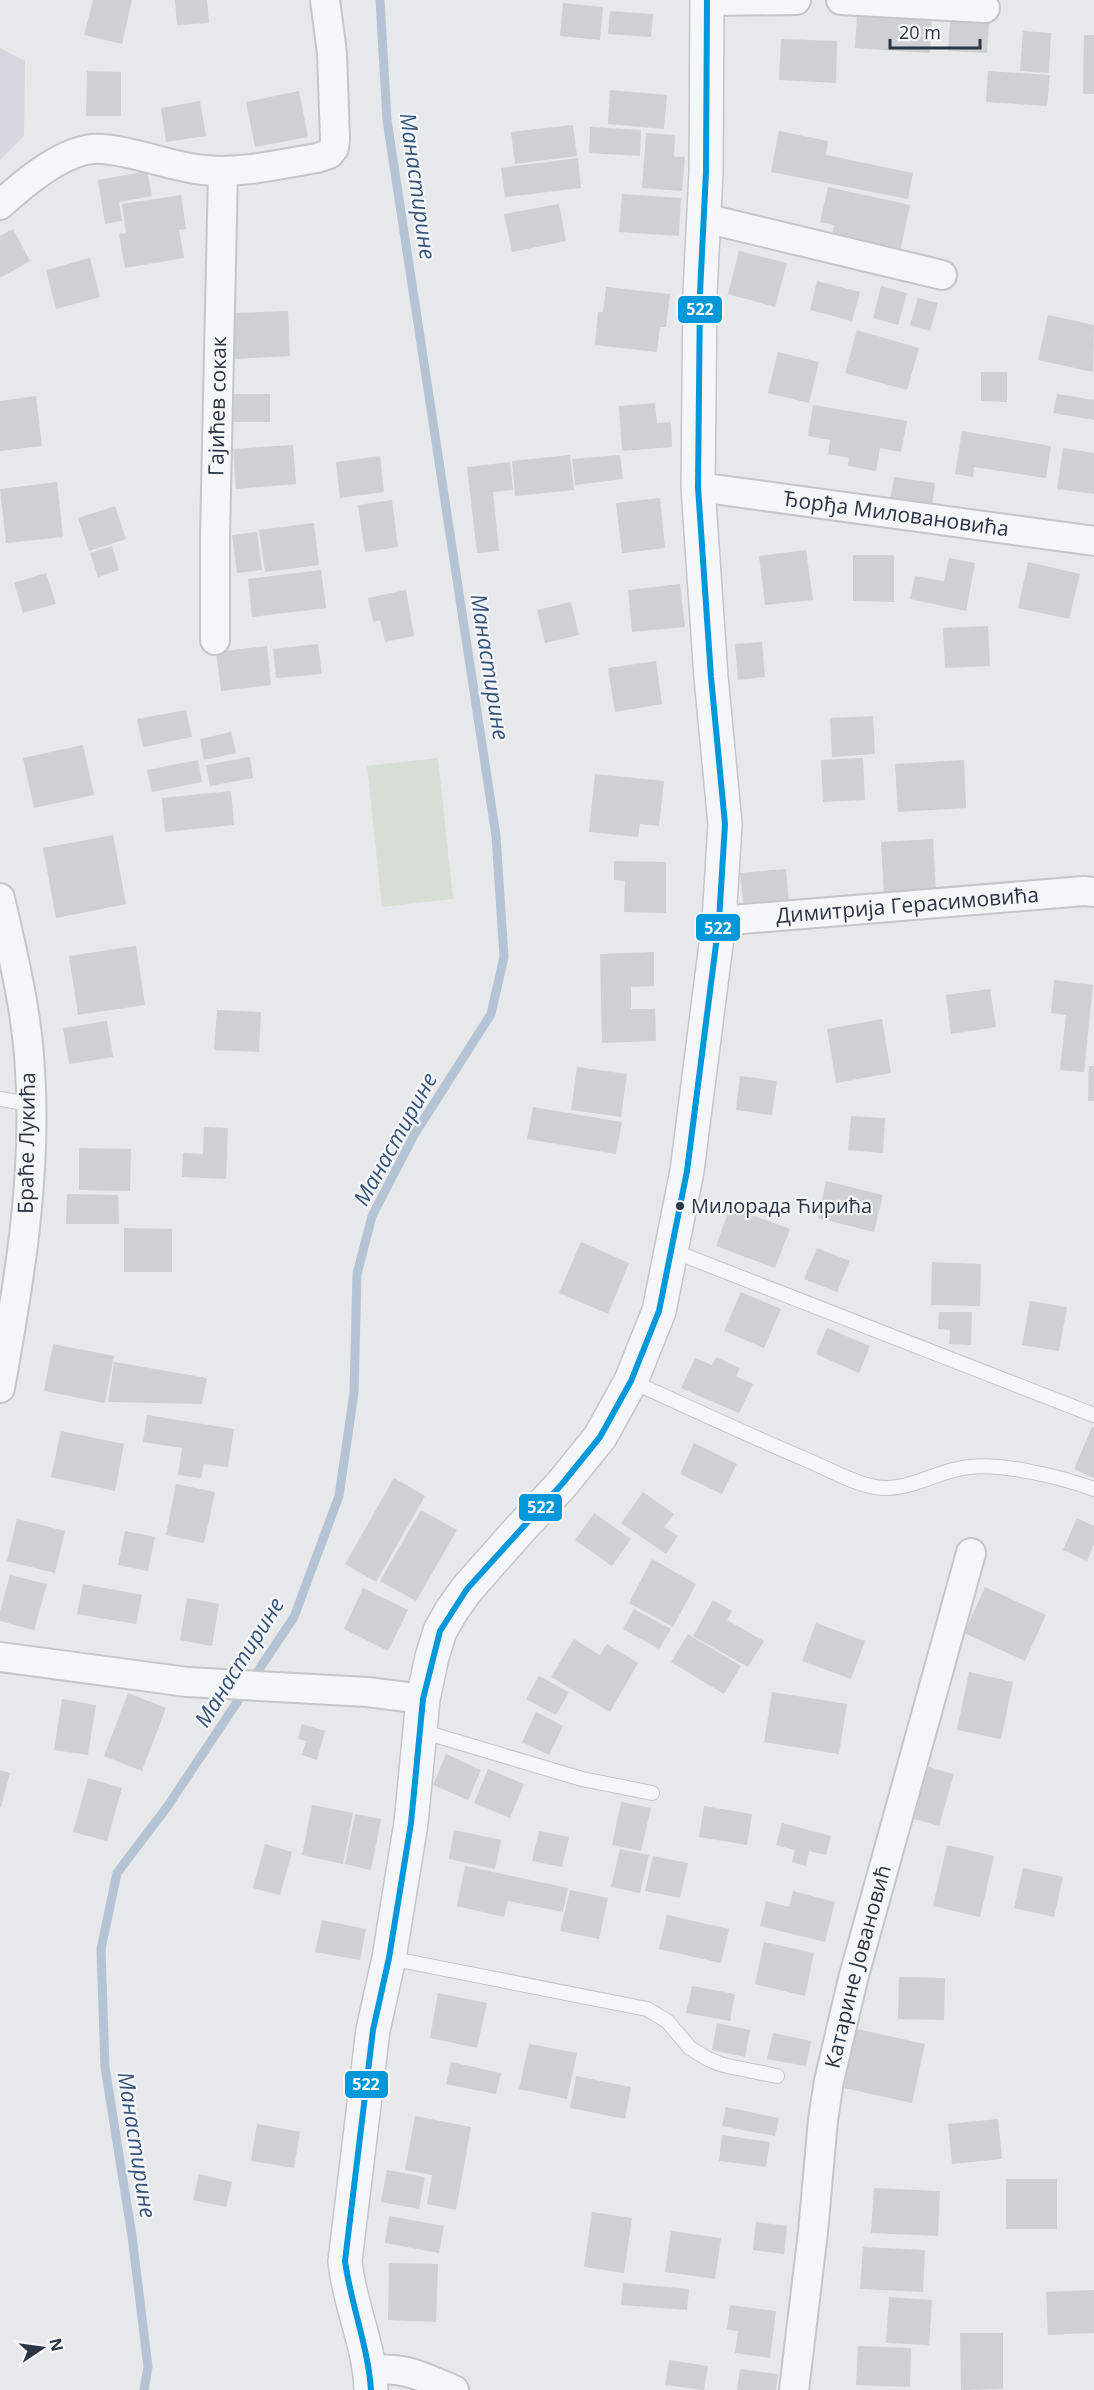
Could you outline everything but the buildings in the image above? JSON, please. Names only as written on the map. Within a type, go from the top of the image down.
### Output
[{"type":"street","points":[[0,205],[15,191],[60,160],[101,148],[190,168],[223,171],[317,158],[329,154],[334,148],[332,53],[325,0]]},
{"type":"street","points":[[454,2390],[404,2370],[388,2368],[371,2380],[364,2338],[347,2284],[345,2261],[373,2030],[389,1958],[411,1823],[422,1715],[432,1657],[441,1631],[452,1610],[562,1485],[600,1437],[632,1381],[659,1311],[673,1251],[687,1171],[719,921],[725,824],[711,677],[698,487],[700,293],[706,172],[707,1],[796,0]]},
{"type":"street","points":[[841,0],[985,8]]},
{"type":"street","name":"Гајићев сокак","points":[[215,640],[223,171]]},
{"type":"street","points":[[704,218],[942,275]]},
{"type":"street","name":"Ђорђа Миловановића","points":[[698,487],[1094,541]]},
{"type":"street","name":"Димитрија Герасимовића","points":[[719,921],[1094,892]]},
{"type":"street","name":"Браће Лукића","points":[[0,898],[20,982],[30,1070],[30,1169],[20,1280],[0,1388]]},
{"type":"street","name":"Катарине Јовановић","points":[[794,2390],[829,2081],[853,1979],[971,1554]]},
{"type":"street","points":[[0,1657],[217,1685],[367,1692],[422,1715]]},
{"type":"lane","points":[[0,1099],[30,1104]]},
{"type":"lane","points":[[673,1251],[1094,1415]]},
{"type":"lane","points":[[632,1381],[744,1433],[876,1487],[911,1485],[946,1472],[968,1467],[997,1466],[1077,1483],[1094,1489]]},
{"type":"lane","points":[[422,1715],[582,1779],[652,1793]]},
{"type":"lane","points":[[389,1958],[647,2009],[667,2021],[690,2048],[708,2059],[723,2065],[777,2076]]},
{"type":"shaded area","points":[[0,48],[25,61],[24,136],[0,160]]},
{"type":"shaded area","points":[[438,758],[453,899],[382,907],[367,766]]},
{"type":"waterway","name":"Манастирине","points":[[144,2390],[148,2367],[132,2236],[105,2067],[101,1949],[117,1873],[167,1807],[294,1617],[339,1496],[354,1393],[357,1274],[372,1216],[414,1135],[491,1014],[504,957],[496,836],[387,120],[380,0]]},
{"type":"transit line","name":"522","points":[[371,2390],[367,2357],[345,2261],[373,2030],[389,1958],[411,1823],[423,1699],[440,1631],[467,1589],[562,1484],[600,1437],[631,1381],[659,1311],[687,1171],[719,921],[725,824],[711,677],[698,487],[700,293],[706,172],[707,0]]},
{"type":"place","name":"Милорада Ћирића","points":[[680,1206]]}]
